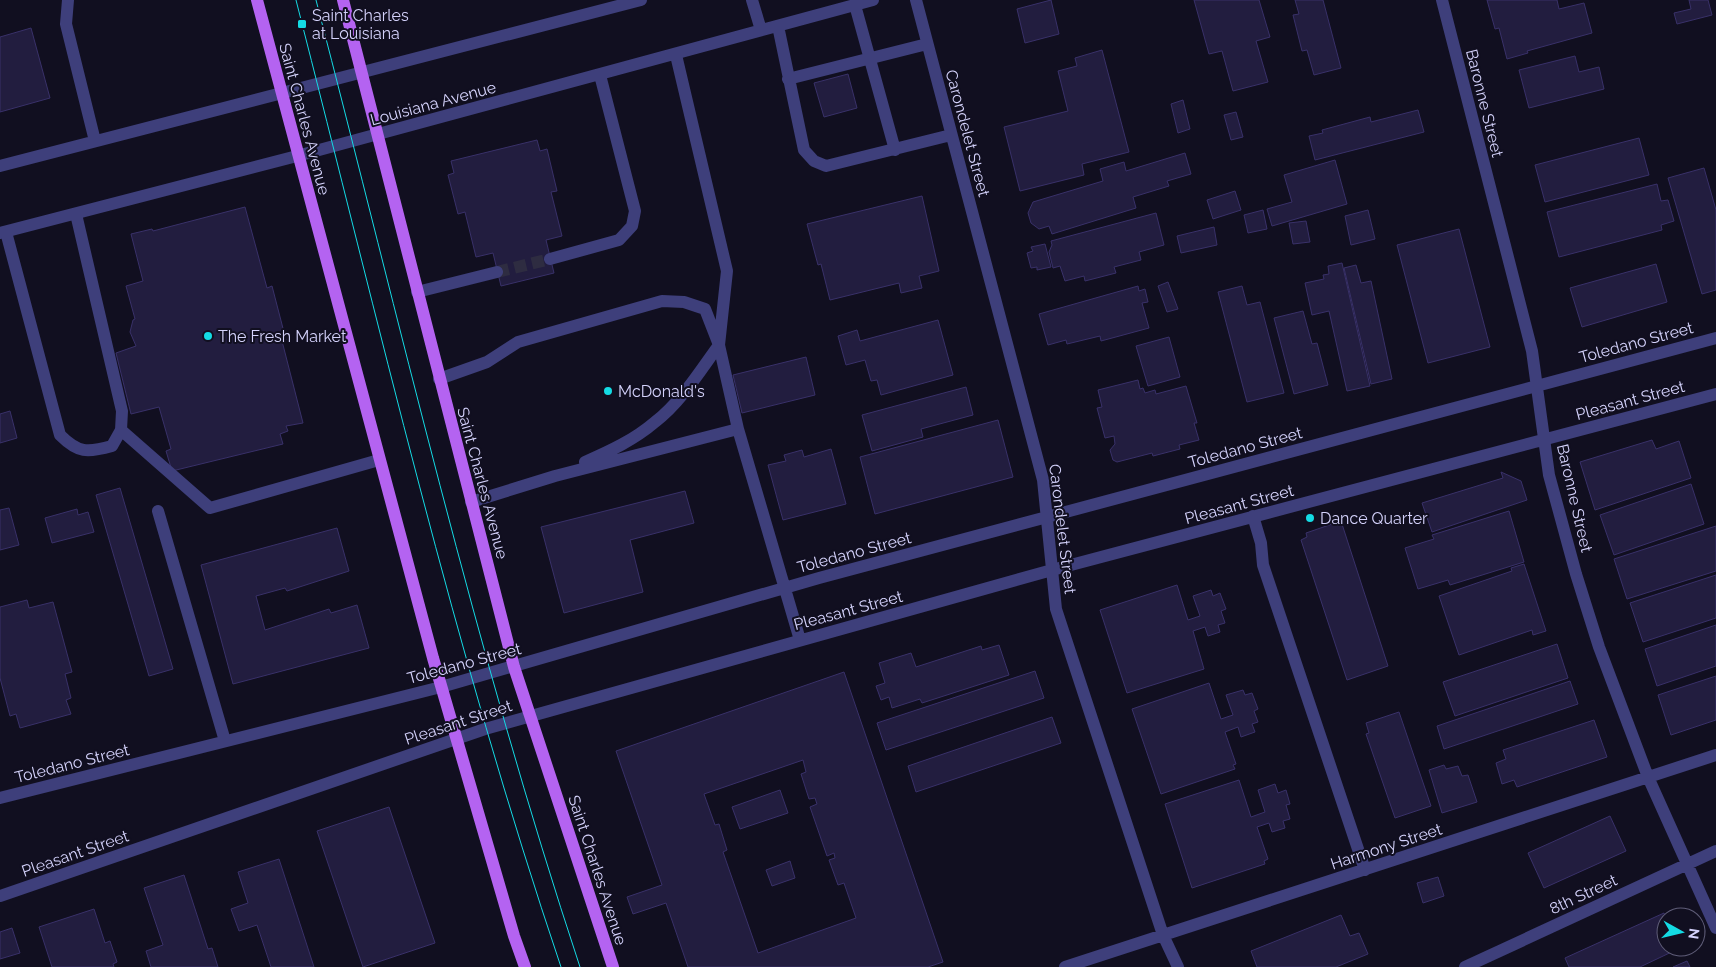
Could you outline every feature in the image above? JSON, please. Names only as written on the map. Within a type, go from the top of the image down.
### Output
[{"type":"main road","name":"Saint Charles Avenue","points":[[257,0],[297,156],[441,687],[525,967]]},
{"type":"main road","name":"Saint Charles Avenue","points":[[343,0],[376,135],[514,667],[613,967]]},
{"type":"street","points":[[68,0],[66,24],[95,141]]},
{"type":"street","points":[[0,166],[641,0]]},
{"type":"street","points":[[752,0],[761,30]]},
{"type":"street","name":"Louisiana Avenue","points":[[3,232],[676,55],[873,0]]},
{"type":"street","name":"Carondelet Street","points":[[916,0],[1043,480],[1056,609],[1163,935],[1178,967]]},
{"type":"street","name":"Baronne Street","points":[[1442,0],[1532,351],[1549,475],[1576,574],[1599,647],[1648,778],[1716,928]]},
{"type":"street","points":[[855,5],[895,150]]},
{"type":"street","points":[[778,26],[804,150],[814,161],[826,166],[952,135]]},
{"type":"street","points":[[788,79],[927,44]]},
{"type":"street","points":[[555,476],[624,444],[656,422],[688,387],[719,345],[727,271],[676,55]]},
{"type":"street","points":[[550,259],[619,240],[632,226],[635,211],[600,75]]},
{"type":"street","points":[[3,232],[60,435],[72,446],[91,452],[112,446],[121,430],[122,411],[76,214]]},
{"type":"street","points":[[417,292],[497,272]]},
{"type":"street","points":[[439,379],[487,362],[518,342],[662,301],[684,302],[705,308],[719,345],[738,429],[786,587],[800,640]]},
{"type":"street","name":"Toledano Street","points":[[0,798],[441,687],[786,587],[1716,338]]},
{"type":"street","name":"Pleasant Street","points":[[0,896],[456,739],[530,716],[1052,570],[1716,394]]},
{"type":"street","points":[[471,502],[555,476],[738,429]]},
{"type":"street","points":[[121,430],[210,508],[379,460]]},
{"type":"street","points":[[158,511],[225,741]]},
{"type":"street","points":[[1253,516],[1261,543],[1263,565],[1365,870]]},
{"type":"street","name":"Harmony Street","points":[[1065,967],[1716,755]]},
{"type":"street","name":"8th Street","points":[[1464,967],[1716,851]]},
{"type":"building","points":[[1051,0],[1059,34],[1025,43],[1017,9]]},
{"type":"building","points":[[1194,0],[1259,0],[1270,37],[1256,41],[1268,82],[1233,91],[1222,51],[1209,54]]},
{"type":"building","points":[[1295,0],[1323,0],[1341,68],[1314,75],[1307,50],[1302,51],[1293,15],[1299,14]]},
{"type":"building","points":[[1487,0],[1557,0],[1559,9],[1584,3],[1592,33],[1527,51],[1528,53],[1507,59],[1499,28],[1495,29]]},
{"type":"building","points":[[1689,0],[1708,0],[1712,15],[1677,24],[1674,13],[1691,9]]},
{"type":"building","points":[[31,28],[50,98],[0,112],[0,37]]},
{"type":"building","points":[[1102,50],[1129,152],[1082,164],[1084,175],[1020,191],[1004,127],[1068,111],[1058,71],[1077,66],[1075,58]]},
{"type":"building","points":[[1575,56],[1579,72],[1599,67],[1604,89],[1529,108],[1519,70]]},
{"type":"building","points":[[848,74],[857,108],[824,117],[814,83]]},
{"type":"building","points":[[1183,100],[1190,129],[1178,133],[1171,104]]},
{"type":"building","points":[[1418,110],[1424,132],[1315,160],[1309,136],[1323,133],[1322,130],[1370,117],[1371,122]]},
{"type":"building","points":[[1236,112],[1243,137],[1231,140],[1224,115]]},
{"type":"building","points":[[1639,138],[1649,175],[1545,202],[1535,165]]},
{"type":"building","points":[[537,140],[540,151],[547,149],[557,191],[551,192],[562,236],[546,240],[554,273],[501,286],[493,253],[476,257],[465,212],[458,214],[448,175],[454,173],[451,161]]},
{"type":"building","points":[[1185,153],[1191,174],[1167,181],[1169,186],[1133,197],[1136,208],[1052,234],[1049,226],[1039,229],[1031,223],[1028,213],[1033,202],[1103,181],[1100,169],[1124,162],[1126,171]]},
{"type":"building","points":[[1335,160],[1347,204],[1272,226],[1267,209],[1292,202],[1284,175]]},
{"type":"building","points":[[1704,168],[1716,210],[1716,290],[1702,294],[1668,178]]},
{"type":"building","points":[[1657,184],[1661,201],[1668,200],[1674,221],[1661,225],[1662,230],[1559,257],[1547,212]]},
{"type":"building","points":[[1235,191],[1241,210],[1213,219],[1207,200]]},
{"type":"building","points":[[922,196],[939,271],[919,276],[922,288],[901,293],[899,283],[830,300],[821,264],[818,265],[807,224]]},
{"type":"building","name":"The Fresh Market","points":[[245,207],[267,288],[272,286],[286,340],[282,341],[303,423],[286,426],[288,431],[280,434],[283,444],[172,471],[166,451],[171,449],[159,407],[131,414],[116,353],[136,346],[130,332],[133,320],[135,319],[126,286],[143,281],[131,234],[152,229],[153,231]]},
{"type":"building","points":[[1263,210],[1267,229],[1248,233],[1244,215]]},
{"type":"building","points":[[1368,210],[1375,239],[1351,245],[1345,216]]},
{"type":"building","points":[[1156,213],[1164,245],[1139,252],[1141,260],[1114,267],[1116,273],[1085,281],[1084,276],[1065,281],[1060,266],[1053,268],[1049,252],[1052,245],[1051,241]]},
{"type":"building","points":[[1306,221],[1310,242],[1293,244],[1289,223]]},
{"type":"building","points":[[1214,227],[1217,245],[1181,253],[1177,236]]},
{"type":"building","points":[[1459,229],[1490,347],[1428,363],[1397,245]]},
{"type":"building","points":[[1045,244],[1051,267],[1037,270],[1037,267],[1031,268],[1027,253],[1033,251],[1031,247]]},
{"type":"building","points":[[1342,263],[1370,386],[1347,391],[1329,311],[1312,315],[1305,283],[1324,279],[1323,275],[1329,274],[1328,266]]},
{"type":"building","points":[[1656,264],[1667,302],[1582,327],[1570,288]]},
{"type":"building","points":[[1356,265],[1361,283],[1371,281],[1392,379],[1371,384],[1344,268]]},
{"type":"building","points":[[1168,282],[1178,309],[1167,312],[1158,286]]},
{"type":"building","points":[[1138,286],[1139,291],[1145,289],[1148,302],[1142,303],[1149,328],[1101,341],[1100,336],[1067,344],[1066,340],[1048,345],[1039,314]]},
{"type":"building","points":[[1242,286],[1247,305],[1260,302],[1284,393],[1247,402],[1218,292]]},
{"type":"building","points":[[1303,311],[1312,344],[1317,343],[1328,385],[1294,394],[1274,318]]},
{"type":"building","points":[[938,320],[953,375],[881,395],[877,380],[871,381],[865,360],[846,365],[838,336],[857,330],[860,341]]},
{"type":"building","points":[[1169,337],[1180,377],[1148,386],[1136,346]]},
{"type":"building","points":[[806,357],[815,395],[742,413],[733,375]]},
{"type":"building","points":[[1138,380],[1140,389],[1143,388],[1145,393],[1155,390],[1156,394],[1186,386],[1197,423],[1194,423],[1199,440],[1179,445],[1180,449],[1153,456],[1152,453],[1117,462],[1113,460],[1110,450],[1115,444],[1114,436],[1105,438],[1097,408],[1102,407],[1098,390]]},
{"type":"building","points":[[966,387],[973,415],[921,429],[923,437],[872,451],[862,415]]},
{"type":"building","points":[[10,411],[17,438],[0,443],[0,414]]},
{"type":"building","points":[[998,420],[1013,477],[875,514],[860,457]]},
{"type":"building","points":[[1652,440],[1656,449],[1679,441],[1691,478],[1595,510],[1580,462]]},
{"type":"building","points":[[831,449],[846,504],[783,520],[768,465],[786,461],[784,455],[802,450],[804,457]]},
{"type":"building","points":[[1501,472],[1521,481],[1527,500],[1432,532],[1422,503],[1503,478]]},
{"type":"building","points":[[1691,484],[1704,524],[1614,555],[1600,515]]},
{"type":"building","points":[[120,488],[173,669],[149,676],[96,495]]},
{"type":"building","points":[[685,491],[694,523],[630,540],[643,592],[564,613],[541,527]]},
{"type":"building","points":[[9,508],[19,545],[0,550],[0,510]]},
{"type":"building","points":[[77,509],[78,515],[88,512],[94,532],[52,543],[45,518]]},
{"type":"building","points":[[1509,511],[1524,562],[1450,585],[1448,580],[1418,589],[1405,548],[1434,539],[1432,535]]},
{"type":"building","points":[[1341,521],[1388,666],[1347,680],[1301,540],[1307,537],[1306,533]]},
{"type":"building","points":[[1716,526],[1716,571],[1627,599],[1614,559]]},
{"type":"building","points":[[337,528],[349,571],[287,591],[285,588],[256,596],[265,630],[329,609],[331,613],[357,605],[369,648],[233,684],[201,565]]},
{"type":"building","points":[[1524,564],[1546,631],[1533,635],[1532,630],[1459,655],[1439,596],[1512,571],[1511,568]]},
{"type":"building","points":[[1716,575],[1716,618],[1643,642],[1630,603]]},
{"type":"building","points":[[1177,585],[1188,620],[1200,616],[1193,596],[1211,590],[1213,596],[1220,593],[1226,609],[1221,611],[1225,623],[1218,625],[1220,632],[1208,636],[1205,627],[1193,631],[1204,669],[1127,693],[1100,610]]},
{"type":"building","points":[[27,600],[29,608],[53,602],[72,672],[65,674],[71,698],[66,700],[71,714],[20,728],[16,714],[10,716],[0,678],[0,607]]},
{"type":"building","points":[[1716,625],[1716,666],[1657,686],[1645,649]]},
{"type":"building","points":[[1557,644],[1568,678],[1455,716],[1443,682]]},
{"type":"building","points":[[999,645],[1009,675],[922,703],[920,699],[892,708],[889,697],[881,700],[876,686],[885,683],[879,663],[911,653],[916,667],[981,646],[982,650]]},
{"type":"building","points":[[1035,671],[1044,698],[886,750],[877,723]]},
{"type":"building","points":[[844,672],[943,962],[928,967],[688,967],[666,903],[633,914],[627,897],[662,885],[616,751]],"holes":[[[803,760],[806,772],[801,774],[809,799],[815,798],[817,804],[810,807],[827,856],[834,853],[835,858],[829,860],[838,885],[844,883],[856,918],[758,953],[723,852],[727,850],[719,824],[715,825],[704,794]]]},
{"type":"building","points":[[1716,676],[1716,720],[1671,735],[1658,695]]},
{"type":"building","points":[[1570,681],[1578,704],[1444,749],[1437,726]]},
{"type":"building","points":[[1209,683],[1221,719],[1233,715],[1226,695],[1243,690],[1245,695],[1252,693],[1258,709],[1254,711],[1258,722],[1252,724],[1255,732],[1241,737],[1238,727],[1225,732],[1236,764],[1233,765],[1235,769],[1161,794],[1132,709]]},
{"type":"building","points":[[1399,712],[1431,806],[1395,818],[1366,734],[1369,733],[1366,723]]},
{"type":"building","points":[[1052,717],[1061,743],[916,792],[908,766]]},
{"type":"building","points":[[1594,720],[1607,757],[1517,787],[1514,780],[1502,784],[1496,763],[1506,759],[1503,750]]},
{"type":"building","points":[[1444,765],[1446,769],[1458,766],[1462,776],[1468,775],[1477,802],[1442,813],[1429,770]]},
{"type":"building","points":[[1239,780],[1251,817],[1265,812],[1258,790],[1275,784],[1278,793],[1286,790],[1290,804],[1286,805],[1290,819],[1283,821],[1285,828],[1272,832],[1269,823],[1257,827],[1268,859],[1264,861],[1265,864],[1192,888],[1165,804]]},
{"type":"building","points":[[780,790],[788,813],[740,829],[732,807]]},
{"type":"building","points":[[389,807],[435,943],[363,967],[317,831]]},
{"type":"building","points":[[1610,816],[1626,851],[1544,888],[1528,853]]},
{"type":"building","points":[[279,859],[314,967],[271,967],[257,925],[239,931],[231,909],[248,903],[238,872]]},
{"type":"building","points":[[790,861],[795,878],[772,886],[766,870]]},
{"type":"building","points":[[184,875],[208,949],[212,948],[218,967],[151,967],[146,951],[163,945],[144,888]]},
{"type":"building","points":[[1438,877],[1444,896],[1423,903],[1417,883]]},
{"type":"building","points":[[94,909],[105,943],[110,941],[117,962],[113,964],[114,967],[52,967],[39,927]]},
{"type":"building","points":[[1341,915],[1350,936],[1359,933],[1368,954],[1336,967],[1257,967],[1251,951]]},
{"type":"building","points":[[1656,917],[1656,957],[1661,957],[1640,967],[1569,967],[1565,958]]},
{"type":"building","points":[[12,928],[20,953],[0,959],[0,932]]},
{"type":"building","points":[[1687,961],[1690,967],[1673,967]]},
{"type":"tunnel","points":[[497,272],[550,259]]},
{"type":"tram line","points":[[296,0],[388,365],[452,607],[522,848],[561,967]]},
{"type":"tram line","points":[[316,0],[472,607],[506,728],[580,967]]},
{"type":"place","name":"Saint Charles at Louisiana","points":[[302,24]]},
{"type":"place","name":"The Fresh Market","points":[[208,336]]},
{"type":"place","name":"McDonald's","points":[[608,391]]},
{"type":"place","name":"Dance Quarter","points":[[1310,518]]}]
